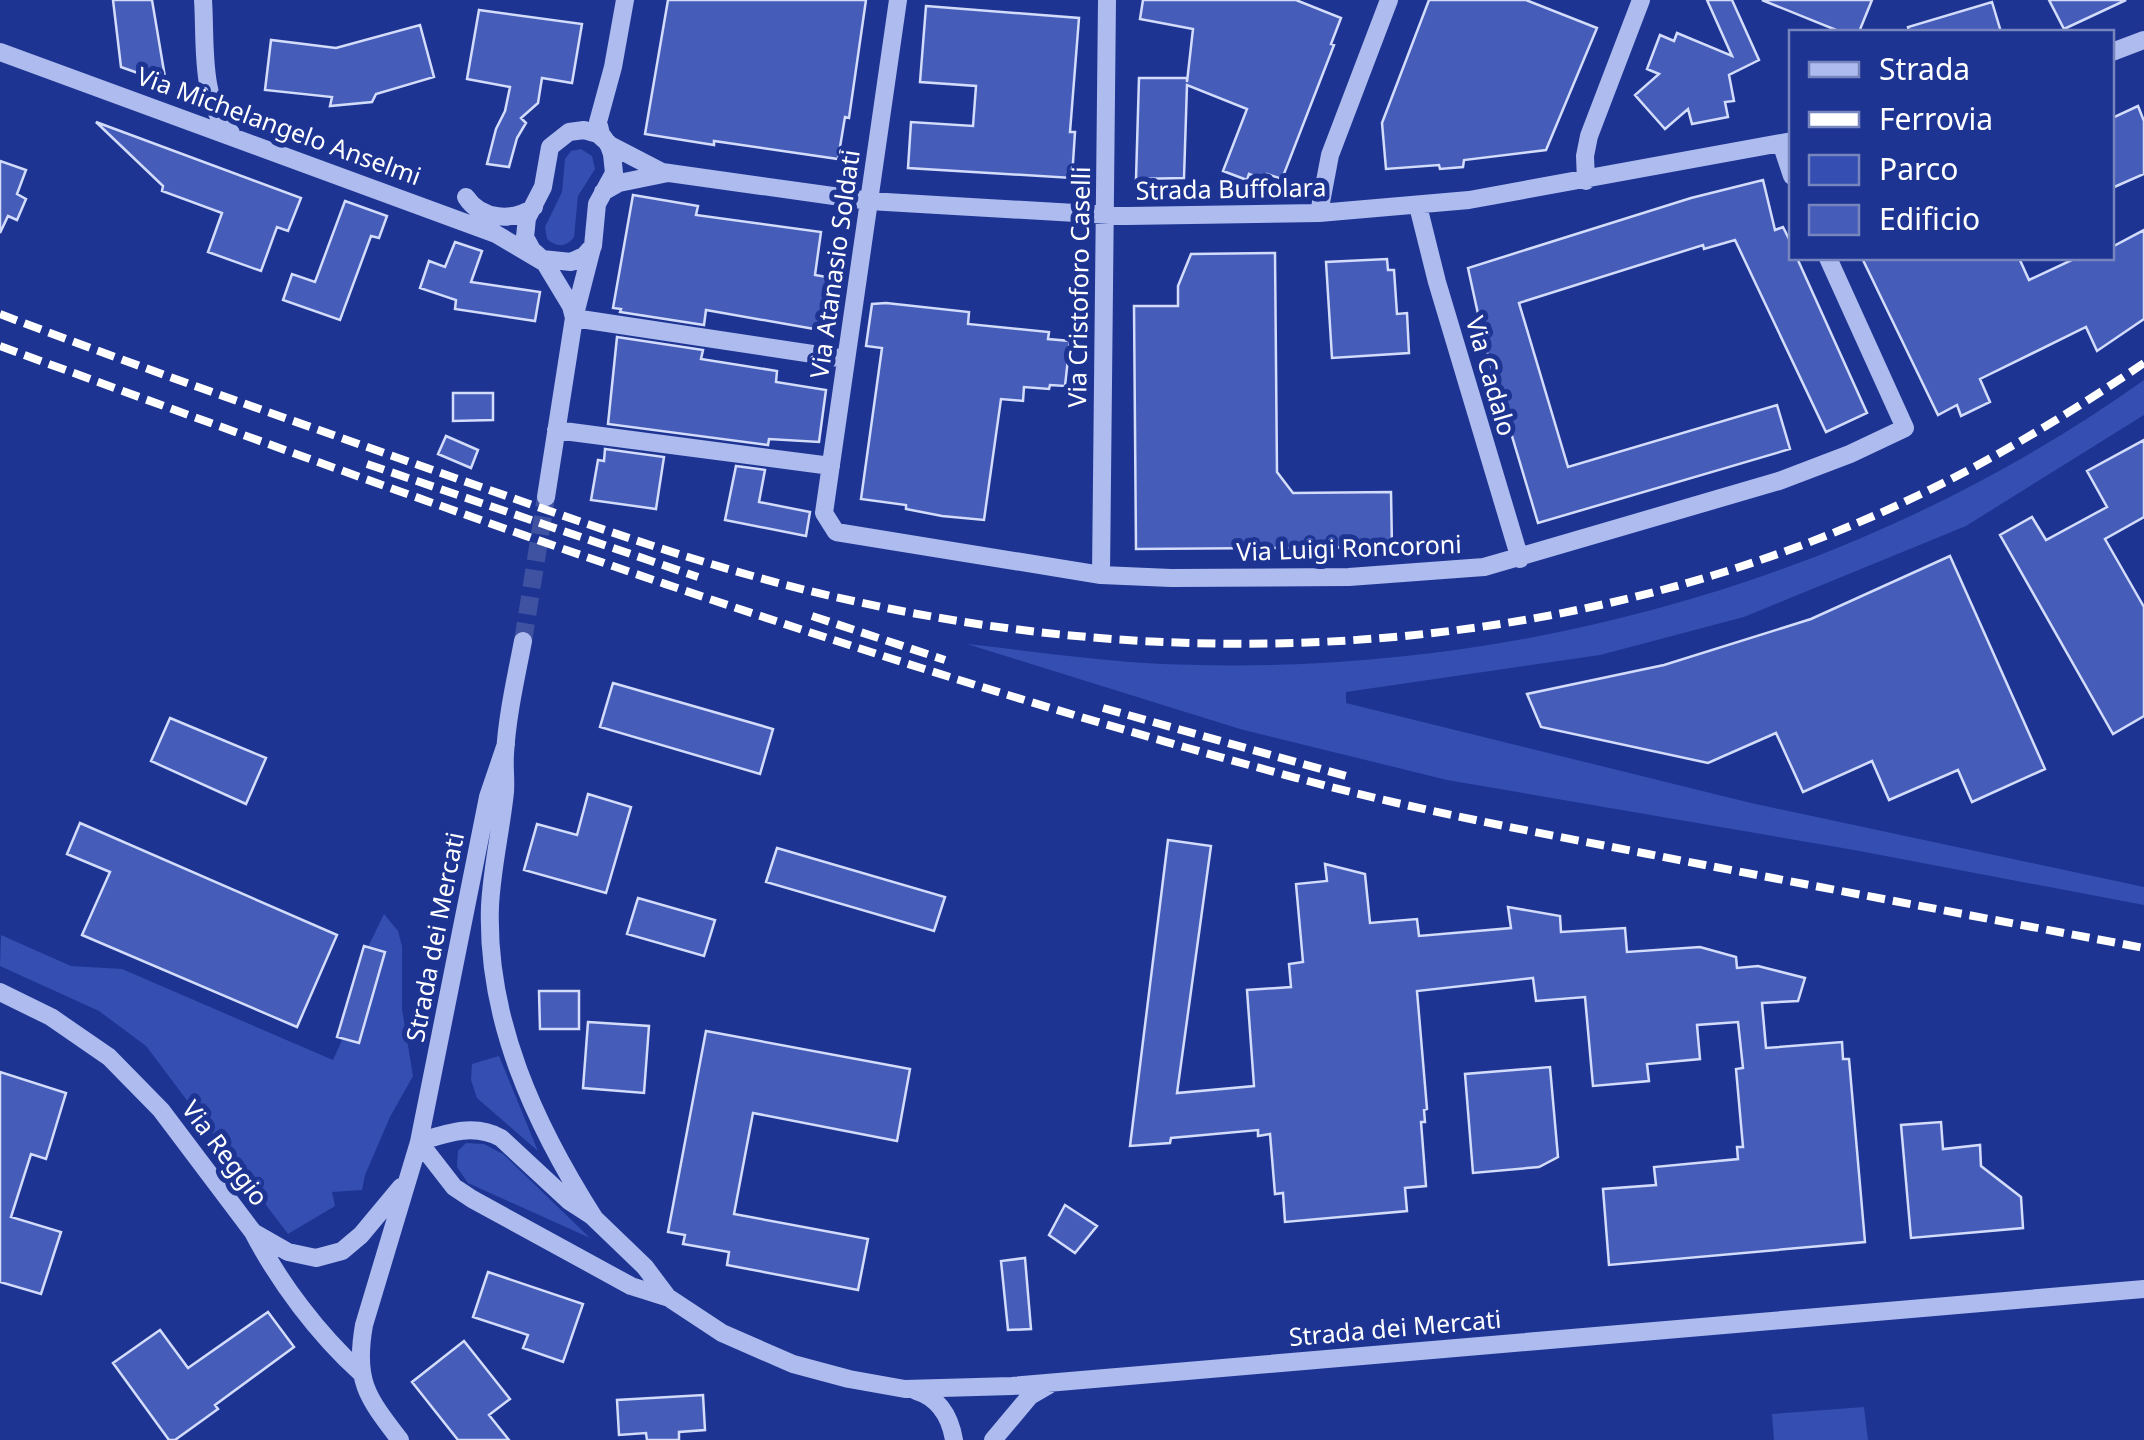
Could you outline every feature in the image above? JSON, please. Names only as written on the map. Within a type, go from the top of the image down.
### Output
[{"type":"street","points":[[202,0],[210,92],[223,125],[246,141]]},
{"type":"street","points":[[546,497],[574,318],[593,246],[595,210],[614,167],[610,148],[598,128],[599,114],[626,0]]},
{"type":"street","name":"Via Atanasio Soldati","points":[[836,532],[824,514],[898,0]]},
{"type":"street","name":"Via Cristoforo Caselli","points":[[1101,575],[1107,0]]},
{"type":"street","points":[[1319,213],[1330,155],[1389,0]]},
{"type":"street","points":[[1586,180],[1589,136],[1641,0]]},
{"type":"street","points":[[2114,51],[2144,40]]},
{"type":"street","name":"Via Michelangelo Anselmi","points":[[0,52],[483,228],[536,255]]},
{"type":"street","points":[[175,114],[204,110],[210,92]]},
{"type":"street","points":[[574,318],[552,272],[527,243],[524,231],[544,187],[548,152],[557,138],[584,130],[603,138]]},
{"type":"street","name":"Strada Buffolara","points":[[603,138],[625,155],[669,173],[869,201],[1104,215],[1319,213],[1418,206],[1586,180],[1786,142]]},
{"type":"street","name":"Strada Buffolara","points":[[603,192],[619,183],[669,173]]},
{"type":"street","points":[[466,197],[472,206],[499,216],[516,216],[534,206]]},
{"type":"street","name":"Via Cadalo","points":[[1418,206],[1520,559]]},
{"type":"street","points":[[536,255],[556,263],[571,262],[593,246]]},
{"type":"street","name":"Via Luigi Roncoroni","points":[[836,532],[1101,575],[1171,578],[1378,576],[1465,570],[1520,559],[1779,481],[1904,428],[1829,260]]},
{"type":"street","points":[[574,318],[846,359]]},
{"type":"street","points":[[556,430],[831,466]]},
{"type":"street","name":"Strada dei Mercati","points":[[522,641],[506,744],[505,792],[490,909],[492,954],[499,1005],[515,1062],[538,1120],[595,1219]]},
{"type":"street","name":"Strada dei Mercati","points":[[506,744],[488,797],[419,1142],[454,1186],[472,1199],[631,1286],[669,1298],[722,1334],[780,1359],[836,1377],[905,1389],[969,1389],[2144,1289]]},
{"type":"street","name":"Via Reggio","points":[[0,992],[70,1028],[119,1066],[161,1110],[253,1232],[302,1257],[332,1255],[361,1235],[408,1178]]},
{"type":"street","name":"Strada dei Mercati","points":[[419,1142],[461,1130],[495,1135],[595,1219],[669,1298]]},
{"type":"street","points":[[400,1440],[369,1399],[360,1372],[364,1325],[419,1142]]},
{"type":"street","points":[[253,1232],[263,1254],[336,1351],[360,1372]]},
{"type":"street","points":[[994,1440],[1030,1396],[1050,1385],[1073,1380]]},
{"type":"street","points":[[905,1389],[925,1394],[941,1407],[954,1440]]},
{"type":"green space","points":[[581,149],[592,156],[595,169],[578,196],[574,237],[558,245],[547,239],[545,227],[562,192],[565,159],[571,151]]},
{"type":"green space","points":[[2144,380],[2144,415],[1966,526],[1744,617],[1600,655],[1346,692],[1346,703],[1751,803],[2144,887],[2144,905],[1447,780],[1240,729],[967,644],[1139,663],[1293,664],[1423,654],[1551,634],[1678,603],[1801,562],[1920,511],[2035,451]]},
{"type":"green space","points":[[384,914],[398,931],[402,946],[402,1009],[413,1076],[390,1117],[362,1190],[332,1192],[335,1206],[288,1234],[146,1046],[99,1011],[0,966],[1,935],[71,966],[122,969],[333,1060],[343,1038],[359,1042],[385,953],[368,947]]},
{"type":"green space","points":[[499,1056],[538,1151],[477,1098],[471,1080],[472,1064]]},
{"type":"green space","points":[[466,1143],[484,1144],[503,1154],[590,1238],[468,1183],[457,1167],[458,1151]]},
{"type":"green space","points":[[1864,1407],[1868,1440],[1774,1440],[1772,1414]]},
{"type":"building","points":[[113,0],[152,0],[166,83],[121,67]]},
{"type":"building","points":[[668,0],[866,0],[849,118],[845,117],[838,159],[645,134]]},
{"type":"building","points":[[1143,0],[1296,0],[1341,18],[1282,179],[1267,174],[1265,180],[1249,174],[1247,180],[1223,171],[1247,109],[1187,85],[1184,178],[1136,179],[1139,78],[1187,78],[1187,82],[1193,29],[1140,19]]},
{"type":"building","points":[[1429,0],[1526,0],[1597,28],[1546,150],[1464,160],[1463,167],[1386,169],[1382,123]]},
{"type":"building","points":[[1707,0],[1732,0],[1759,60],[1729,75],[1734,101],[1725,102],[1728,117],[1692,124],[1688,109],[1665,129],[1635,95],[1659,74],[1647,69],[1660,35],[1674,41],[1677,33],[1732,56]]},
{"type":"building","points":[[1762,0],[1872,0],[1860,30],[1836,30]]},
{"type":"building","points":[[2049,0],[2126,0],[2064,29]]},
{"type":"building","points":[[1992,2],[2000,30],[1909,30],[1908,27]]},
{"type":"building","points":[[926,6],[1079,18],[1070,132],[1075,132],[1072,178],[908,168],[911,122],[973,126],[976,86],[920,82]]},
{"type":"building","points":[[479,10],[582,24],[572,83],[542,78],[538,103],[521,118],[526,123],[509,167],[487,164],[510,87],[467,79]]},
{"type":"building","points":[[420,25],[434,77],[376,94],[372,102],[330,106],[332,97],[265,90],[271,40],[336,48]]},
{"type":"building","points":[[2138,106],[2144,121],[2144,174],[2114,187],[2114,117]]},
{"type":"building","points":[[96,122],[301,198],[288,231],[277,227],[261,271],[208,252],[222,213],[162,191],[163,186]]},
{"type":"building","points":[[0,161],[26,170],[17,194],[26,199],[17,220],[8,216],[0,233]]},
{"type":"building","points":[[1763,180],[1775,230],[1783,227],[1789,239],[1789,260],[1798,260],[1867,413],[1826,432],[1735,240],[1704,249],[1703,245],[1519,303],[1568,467],[1777,405],[1790,449],[1538,523],[1485,346],[1468,268],[1691,198]]},
{"type":"building","points":[[633,195],[698,206],[696,215],[821,232],[815,275],[827,277],[820,330],[706,310],[704,325],[613,308]]},
{"type":"building","points":[[345,201],[387,216],[379,238],[371,236],[340,320],[283,300],[292,274],[315,282]]},
{"type":"building","points":[[2144,230],[2144,319],[2097,351],[2086,327],[1980,379],[1990,402],[1961,416],[1957,405],[1938,415],[1863,260],[2020,260],[2029,280],[2072,260],[2114,260],[2114,246]]},
{"type":"building","points":[[455,242],[482,251],[471,282],[540,292],[535,321],[455,309],[456,300],[420,288],[429,261],[445,267]]},
{"type":"building","points":[[1275,253],[1277,472],[1293,493],[1391,492],[1392,547],[1136,549],[1134,306],[1178,306],[1178,286],[1191,254]]},
{"type":"building","points":[[1387,259],[1388,270],[1394,270],[1397,314],[1407,313],[1409,353],[1332,358],[1326,262]]},
{"type":"building","points":[[872,304],[969,312],[968,324],[1049,332],[1048,339],[1070,341],[1065,386],[1024,387],[1023,401],[1001,399],[984,520],[942,516],[906,509],[906,505],[861,499],[882,348],[866,346]]},
{"type":"building","points":[[617,337],[703,350],[701,359],[777,371],[776,382],[826,390],[819,442],[769,439],[768,445],[608,424]]},
{"type":"building","points":[[453,393],[493,393],[493,420],[453,421]]},
{"type":"building","points":[[446,436],[478,450],[471,468],[438,454]]},
{"type":"building","points":[[2144,440],[2144,517],[2105,539],[2144,607],[2144,716],[2113,734],[2000,535],[2032,517],[2046,540],[2107,507],[2087,471]]},
{"type":"building","points":[[605,449],[664,457],[656,509],[591,500],[598,460],[604,461]]},
{"type":"building","points":[[736,466],[765,470],[759,502],[810,512],[806,536],[725,520]]},
{"type":"building","points":[[1950,556],[2045,769],[1972,802],[1958,770],[1889,800],[1872,761],[1803,792],[1776,733],[1708,763],[1541,727],[1527,694],[1664,665],[1811,619]]},
{"type":"building","points":[[613,683],[773,729],[760,774],[600,727]]},
{"type":"building","points":[[170,718],[266,758],[246,804],[151,761]]},
{"type":"building","points":[[588,794],[631,807],[606,893],[524,870],[537,824],[577,835]]},
{"type":"building","points":[[80,823],[337,935],[297,1027],[82,935],[110,872],[67,854]]},
{"type":"building","points":[[1168,840],[1211,846],[1177,1093],[1254,1086],[1247,990],[1291,987],[1289,964],[1303,962],[1296,884],[1327,881],[1325,864],[1365,874],[1370,923],[1417,919],[1419,936],[1511,928],[1508,907],[1560,916],[1561,932],[1625,928],[1627,952],[1700,947],[1736,957],[1737,968],[1758,966],[1805,978],[1798,1001],[1762,1003],[1766,1048],[1842,1042],[1843,1059],[1849,1059],[1865,1242],[1609,1265],[1603,1189],[1656,1185],[1654,1167],[1738,1159],[1737,1147],[1743,1147],[1736,1069],[1743,1068],[1738,1022],[1697,1025],[1700,1059],[1647,1064],[1649,1081],[1593,1086],[1585,997],[1536,1001],[1533,978],[1417,991],[1427,1109],[1425,1122],[1421,1122],[1426,1186],[1405,1188],[1407,1211],[1285,1222],[1283,1193],[1275,1194],[1270,1134],[1258,1136],[1258,1130],[1130,1146]]},
{"type":"building","points":[[777,848],[945,897],[934,931],[766,882]]},
{"type":"building","points":[[638,898],[715,920],[704,956],[627,934]]},
{"type":"building","points":[[364,946],[385,952],[359,1043],[337,1037]]},
{"type":"building","points":[[539,991],[579,991],[579,1029],[540,1029]]},
{"type":"building","points":[[588,1022],[649,1026],[644,1093],[583,1088]]},
{"type":"building","points":[[706,1031],[910,1069],[897,1141],[753,1113],[734,1214],[868,1239],[858,1290],[727,1265],[729,1252],[683,1244],[685,1235],[668,1232]]},
{"type":"building","points":[[1550,1067],[1558,1157],[1539,1167],[1473,1173],[1465,1074]]},
{"type":"building","points":[[0,1072],[66,1093],[46,1159],[31,1154],[11,1217],[61,1232],[41,1294],[0,1282]]},
{"type":"building","points":[[1941,1122],[1943,1149],[1980,1145],[1981,1166],[2021,1197],[2023,1228],[1911,1238],[1901,1125]]},
{"type":"building","points":[[1065,1205],[1097,1226],[1075,1253],[1049,1235]]},
{"type":"building","points":[[1025,1258],[1031,1329],[1008,1330],[1001,1261]]},
{"type":"building","points":[[488,1272],[583,1304],[563,1362],[523,1348],[528,1335],[473,1317]]},
{"type":"building","points":[[268,1312],[294,1347],[175,1440],[169,1440],[113,1363],[160,1330],[188,1368]]},
{"type":"building","points":[[464,1341],[510,1399],[489,1415],[509,1440],[458,1440],[412,1382]]},
{"type":"building","points":[[703,1395],[705,1430],[679,1432],[679,1440],[647,1440],[646,1433],[619,1435],[617,1400]]},
{"type":"tunnel","points":[[523,641],[546,497]]},
{"type":"railway","points":[[0,314],[557,514],[807,590],[991,626],[1126,640],[1262,644],[1398,637],[1532,619],[1665,589],[1794,548],[1919,495],[1977,465],[2144,363]]},
{"type":"railway","points":[[0,346],[649,578],[1142,735],[1435,811],[2144,948]]},
{"type":"railway","points":[[367,464],[698,577]]},
{"type":"railway","points":[[812,616],[945,660]]},
{"type":"railway","points":[[1103,708],[1353,778]]}]
